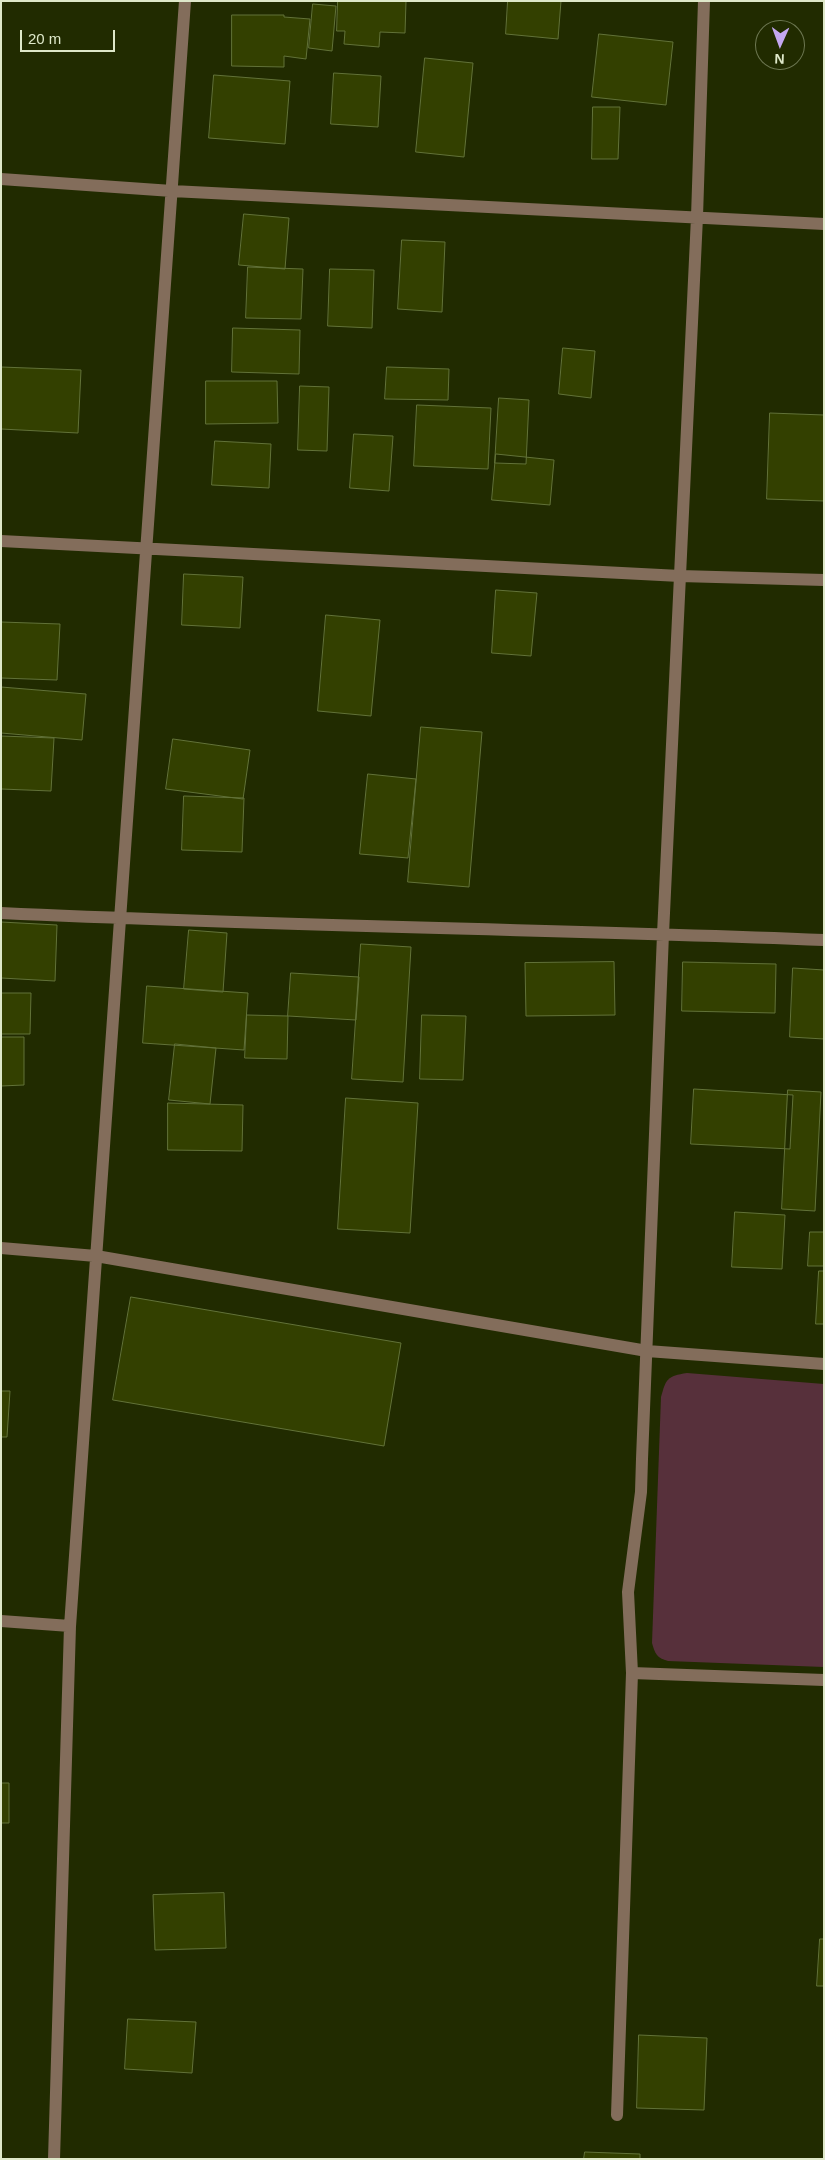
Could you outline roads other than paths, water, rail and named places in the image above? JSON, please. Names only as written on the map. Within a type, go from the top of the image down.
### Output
[{"type":"street","points":[[54,2159],[70,1626],[185,1]]},
{"type":"street","points":[[616,2115],[632,1673],[628,1592],[641,1492],[664,934],[697,217],[704,1]]},
{"type":"street","points":[[1,179],[172,191],[824,224]]},
{"type":"street","points":[[1,541],[680,576],[824,580]]},
{"type":"street","points":[[1,913],[824,940]]},
{"type":"street","points":[[1,1248],[96,1256],[647,1352],[824,1364]]},
{"type":"street","points":[[1,1621],[70,1626]]},
{"type":"street","points":[[632,1673],[824,1680]]}]
